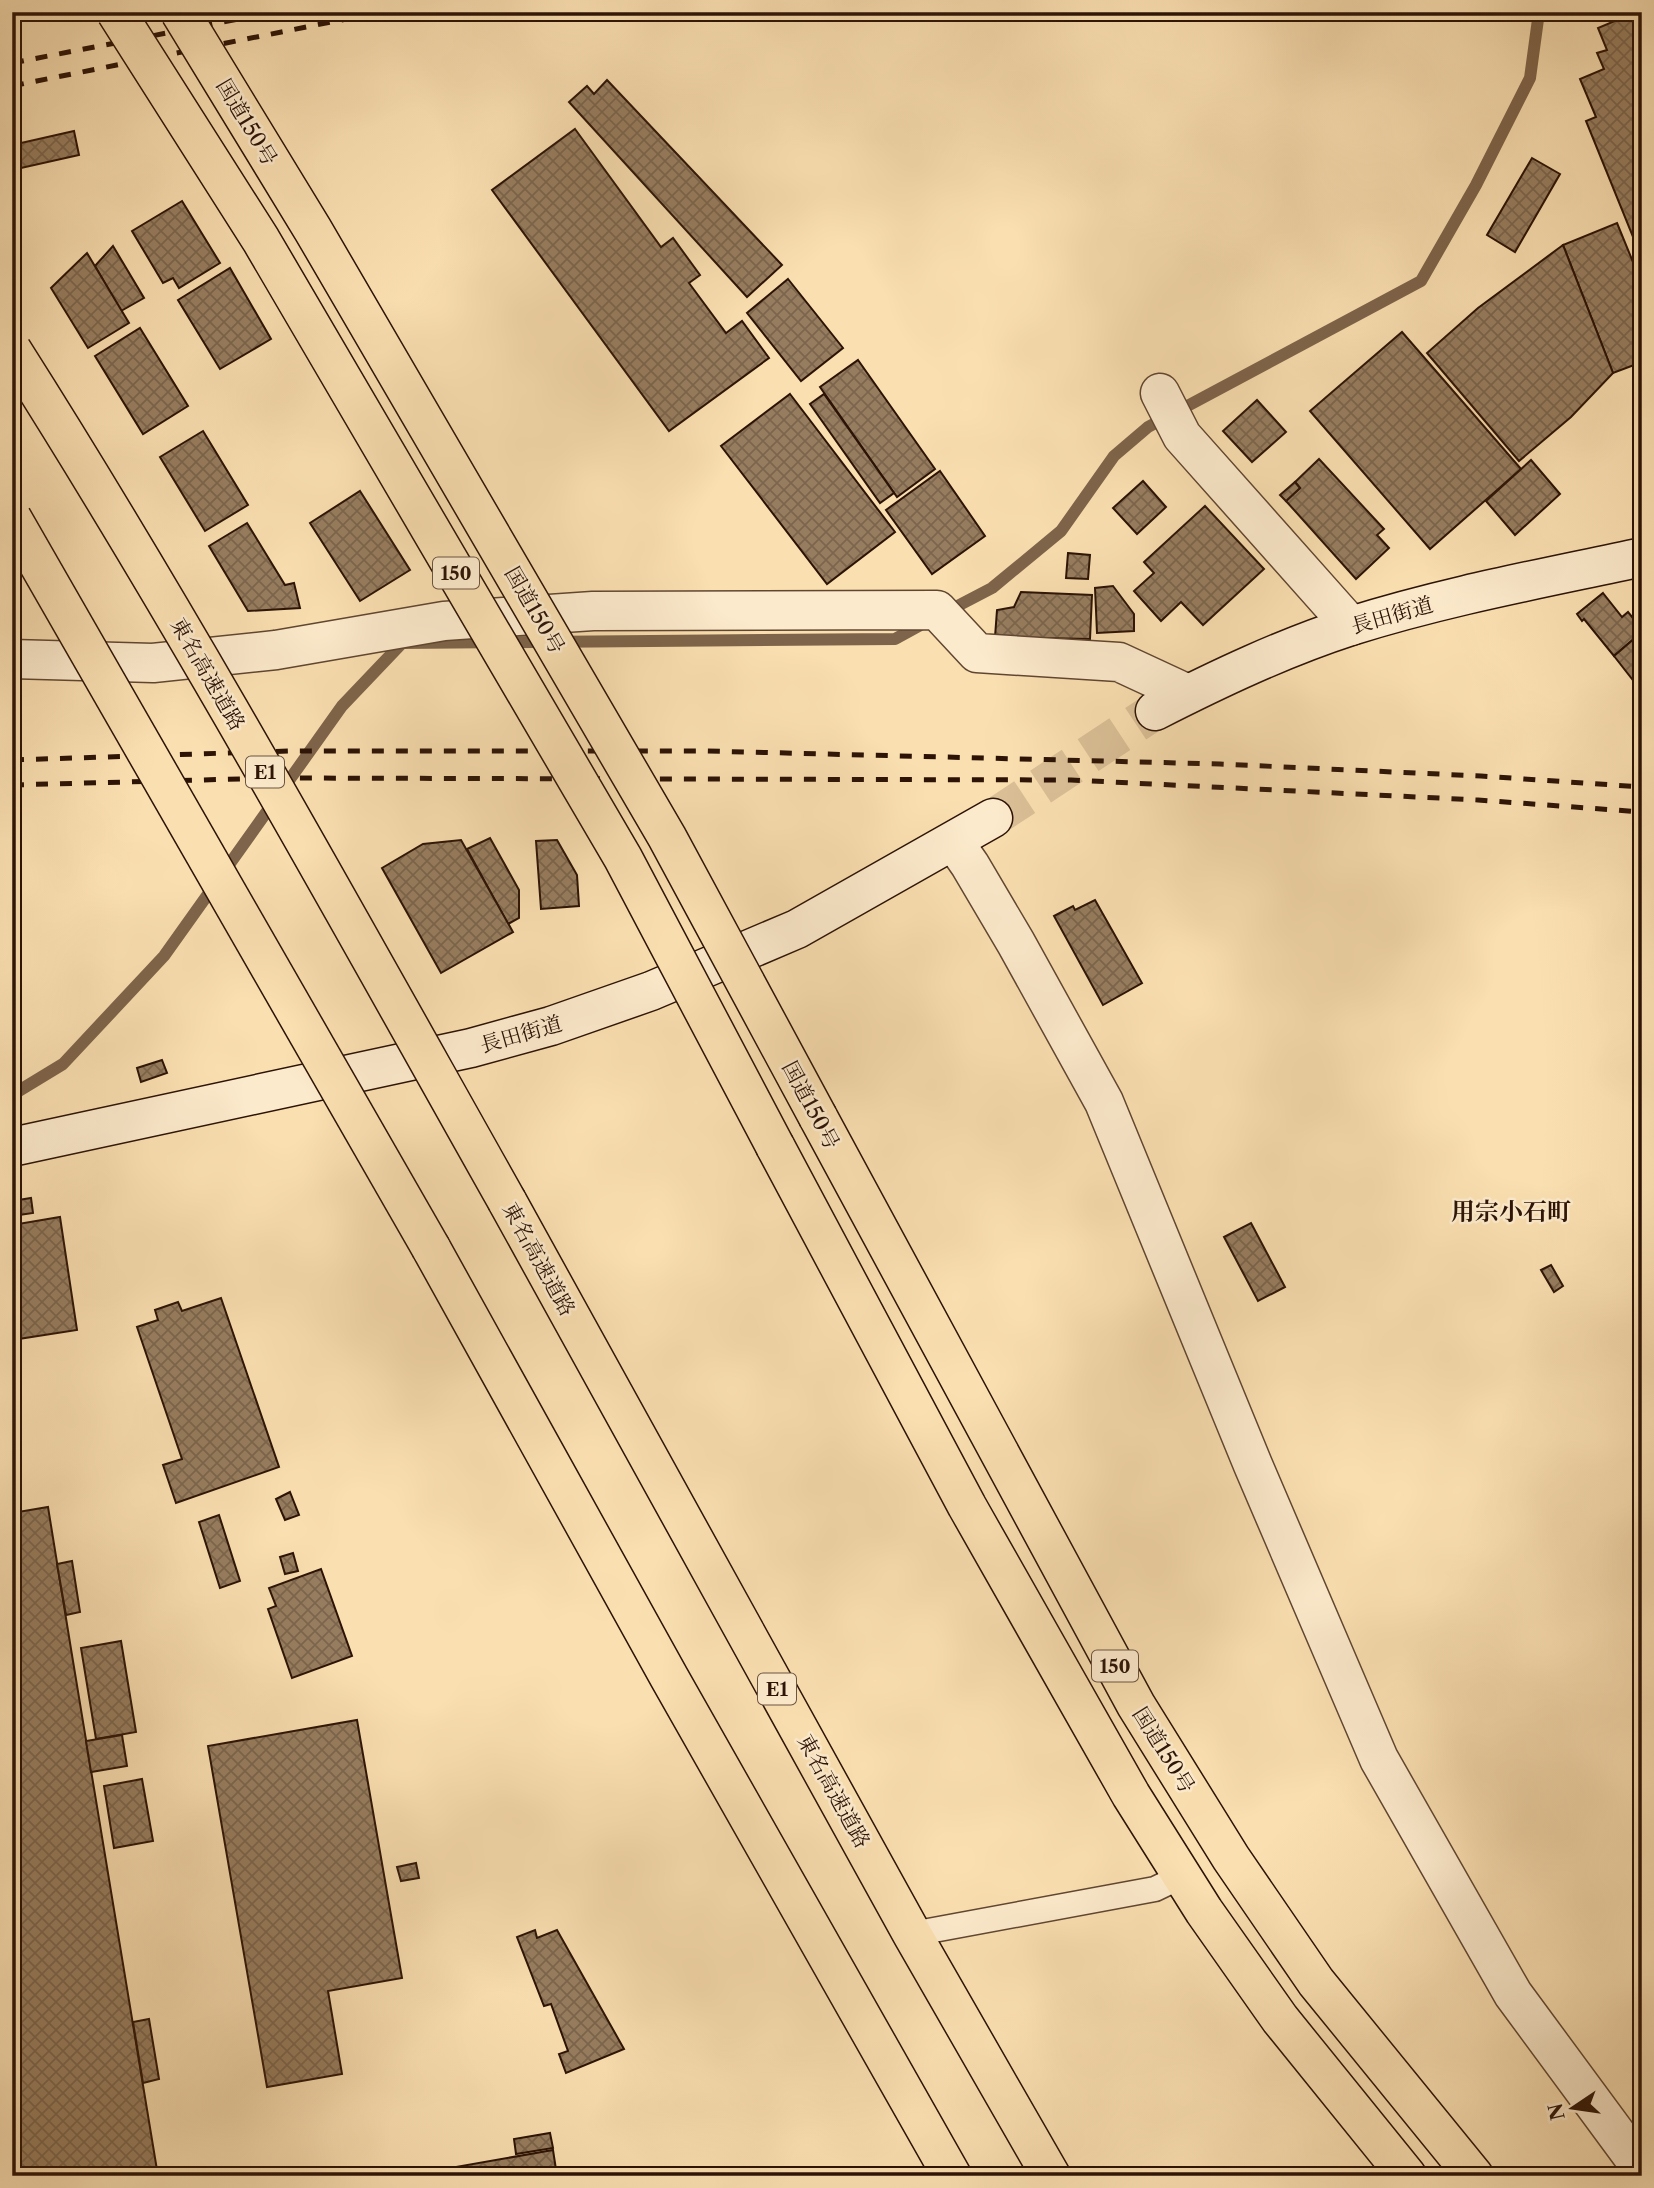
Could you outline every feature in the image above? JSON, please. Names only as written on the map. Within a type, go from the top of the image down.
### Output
[{"type":"highway","name":"150","points":[[116,12],[261,240],[609,834],[967,1506],[1131,1795],[1203,1912],[1280,2019],[1407,2176]]},
{"type":"highway","name":"国道150号","points":[[180,12],[313,230],[667,837],[1136,1705],[1223,1846],[1316,1982],[1474,2176]]},
{"type":"highway","name":"東名高速道路","points":[[12,349],[93,477],[292,819],[912,1934],[1051,2176]]},
{"type":"highway","points":[[12,518],[431,1248],[676,1689],[952,2176]]},
{"type":"street","points":[[1160,393],[1182,436],[1351,626]]},
{"type":"street","name":"長田街道","points":[[1155,711],[1301,643],[1351,626],[1429,604],[1642,557]]},
{"type":"street","points":[[12,659],[153,663],[276,650],[444,621],[593,611],[937,610],[977,653],[1119,662],[1188,694]]},
{"type":"street","name":"長田街道","points":[[12,1147],[471,1048],[551,1026],[651,991],[797,929],[954,842],[993,817]]},
{"type":"street","points":[[954,842],[1016,943],[1104,1102],[1253,1465],[1379,1759],[1513,1994],[1642,2169]]},
{"type":"lane","points":[[912,1934],[1155,1889],[1182,1876]]},
{"type":"building","points":[[1642,12],[1642,259],[1586,121],[1596,117],[1580,79],[1604,69],[1597,53],[1607,50],[1598,28]]},
{"type":"building","points":[[607,80],[782,265],[747,297],[569,102],[587,86],[594,94]]},
{"type":"building","points":[[575,129],[661,247],[673,238],[700,275],[689,283],[726,333],[742,321],[769,358],[669,431],[492,190]]},
{"type":"building","points":[[74,131],[79,155],[12,170],[12,145]]},
{"type":"building","points":[[1532,158],[1560,174],[1515,252],[1487,235]]},
{"type":"building","points":[[182,201],[220,263],[179,288],[173,278],[163,283],[132,231]]},
{"type":"building","points":[[1617,223],[1642,284],[1642,362],[1613,373],[1563,245]]},
{"type":"building","points":[[1563,245],[1613,373],[1571,417],[1519,461],[1427,353],[1478,308]]},
{"type":"building","points":[[113,246],[144,298],[121,311],[95,266]]},
{"type":"building","points":[[87,253],[129,323],[88,348],[51,288]]},
{"type":"building","points":[[230,268],[271,339],[220,369],[178,300]]},
{"type":"building","points":[[788,279],[843,348],[801,381],[747,313]]},
{"type":"building","points":[[140,328],[188,406],[143,434],[95,356]]},
{"type":"building","points":[[1402,332],[1521,469],[1430,549],[1310,411]]},
{"type":"building","points":[[858,360],[935,469],[897,497],[820,387]]},
{"type":"building","points":[[790,394],[895,532],[827,584],[721,446]]},
{"type":"building","points":[[824,394],[894,493],[880,503],[810,404]]},
{"type":"building","points":[[1257,400],[1286,432],[1252,462],[1223,431]]},
{"type":"building","points":[[203,431],[248,505],[205,531],[160,457]]},
{"type":"building","points":[[1319,459],[1384,529],[1377,535],[1389,548],[1356,579],[1286,501],[1300,488],[1295,482]]},
{"type":"building","points":[[1531,460],[1560,494],[1515,535],[1486,501]]},
{"type":"building","points":[[940,471],[985,536],[932,574],[886,510]]},
{"type":"building","points":[[1143,481],[1166,507],[1137,534],[1113,508]]},
{"type":"building","points":[[1295,482],[1300,488],[1286,501],[1280,495]]},
{"type":"building","points":[[360,491],[410,570],[360,601],[310,523]]},
{"type":"building","points":[[1205,506],[1264,569],[1203,625],[1181,602],[1161,621],[1134,591],[1154,573],[1144,562]]},
{"type":"building","points":[[247,523],[285,585],[294,583],[300,608],[248,611],[209,546]]},
{"type":"building","points":[[1068,553],[1090,555],[1088,579],[1066,578]]},
{"type":"building","points":[[1113,586],[1134,614],[1134,631],[1097,633],[1095,588]]},
{"type":"building","points":[[1021,592],[1092,595],[1090,639],[995,637],[997,610],[1014,607]]},
{"type":"building","points":[[1603,593],[1622,617],[1628,612],[1642,629],[1642,632],[1614,656],[1577,614]]},
{"type":"building","points":[[1642,632],[1642,679],[1636,684],[1614,656]]},
{"type":"building","points":[[490,838],[519,890],[519,918],[508,924],[467,849]]},
{"type":"building","points":[[461,840],[513,932],[441,973],[382,868],[423,844]]},
{"type":"building","points":[[557,840],[577,875],[579,906],[541,909],[536,841]]},
{"type":"building","points":[[1095,900],[1142,983],[1103,1005],[1054,916],[1073,906],[1075,910]]},
{"type":"building","points":[[162,1060],[167,1073],[141,1082],[137,1068]]},
{"type":"building","points":[[31,1198],[33,1213],[12,1216],[12,1201]]},
{"type":"building","points":[[60,1217],[77,1330],[12,1340],[12,1225]]},
{"type":"building","points":[[1251,1223],[1285,1287],[1258,1301],[1224,1237]]},
{"type":"building","points":[[1551,1265],[1563,1286],[1554,1292],[1541,1270]]},
{"type":"building","points":[[221,1298],[279,1467],[176,1503],[163,1465],[182,1459],[137,1327],[158,1320],[155,1310],[178,1302],[182,1311]]},
{"type":"building","points":[[290,1492],[299,1515],[285,1520],[276,1499]]},
{"type":"building","points":[[48,1507],[158,2176],[12,2176],[12,1513]]},
{"type":"building","points":[[219,1515],[240,1581],[220,1588],[199,1522]]},
{"type":"building","points":[[293,1553],[298,1571],[285,1574],[280,1557]]},
{"type":"building","points":[[72,1561],[80,1612],[66,1615],[57,1564]]},
{"type":"building","points":[[321,1569],[352,1656],[292,1678],[268,1609],[276,1606],[269,1588]]},
{"type":"building","points":[[121,1641],[136,1732],[96,1739],[81,1648]]},
{"type":"building","points":[[357,1720],[402,1978],[328,1991],[342,2074],[267,2087],[208,1746]]},
{"type":"building","points":[[122,1735],[127,1766],[91,1772],[86,1741]]},
{"type":"building","points":[[142,1779],[153,1841],[114,1848],[104,1786]]},
{"type":"building","points":[[416,1863],[419,1878],[401,1881],[397,1867]]},
{"type":"building","points":[[535,1930],[537,1938],[557,1930],[624,2049],[566,2073],[559,2054],[568,2051],[551,2004],[544,2006],[517,1937]]},
{"type":"building","points":[[149,2019],[159,2079],[143,2083],[133,2022]]},
{"type":"building","points":[[550,2133],[553,2148],[516,2154],[514,2139]]},
{"type":"building","points":[[553,2150],[557,2176],[451,2176],[450,2168]]},
{"type":"waterway","points":[[946,612],[992,588],[1061,531],[1114,456],[1148,427],[1421,281],[1476,185],[1530,78],[1539,12]]},
{"type":"waterway","points":[[12,1095],[63,1064],[164,956],[342,706],[402,643],[895,639],[926,622]]},
{"type":"tunnel","points":[[993,818],[1155,711]]},
{"type":"railway","points":[[12,63],[275,12]]},
{"type":"railway","points":[[12,86],[381,12]]},
{"type":"railway","points":[[12,760],[289,751],[706,751],[1220,764],[1481,776],[1642,787]]},
{"type":"railway","points":[[12,785],[275,778],[1071,780],[1478,800],[1642,812]]},
{"type":"district","name":"用宗小石町","points":[[1511,1211]]}]
